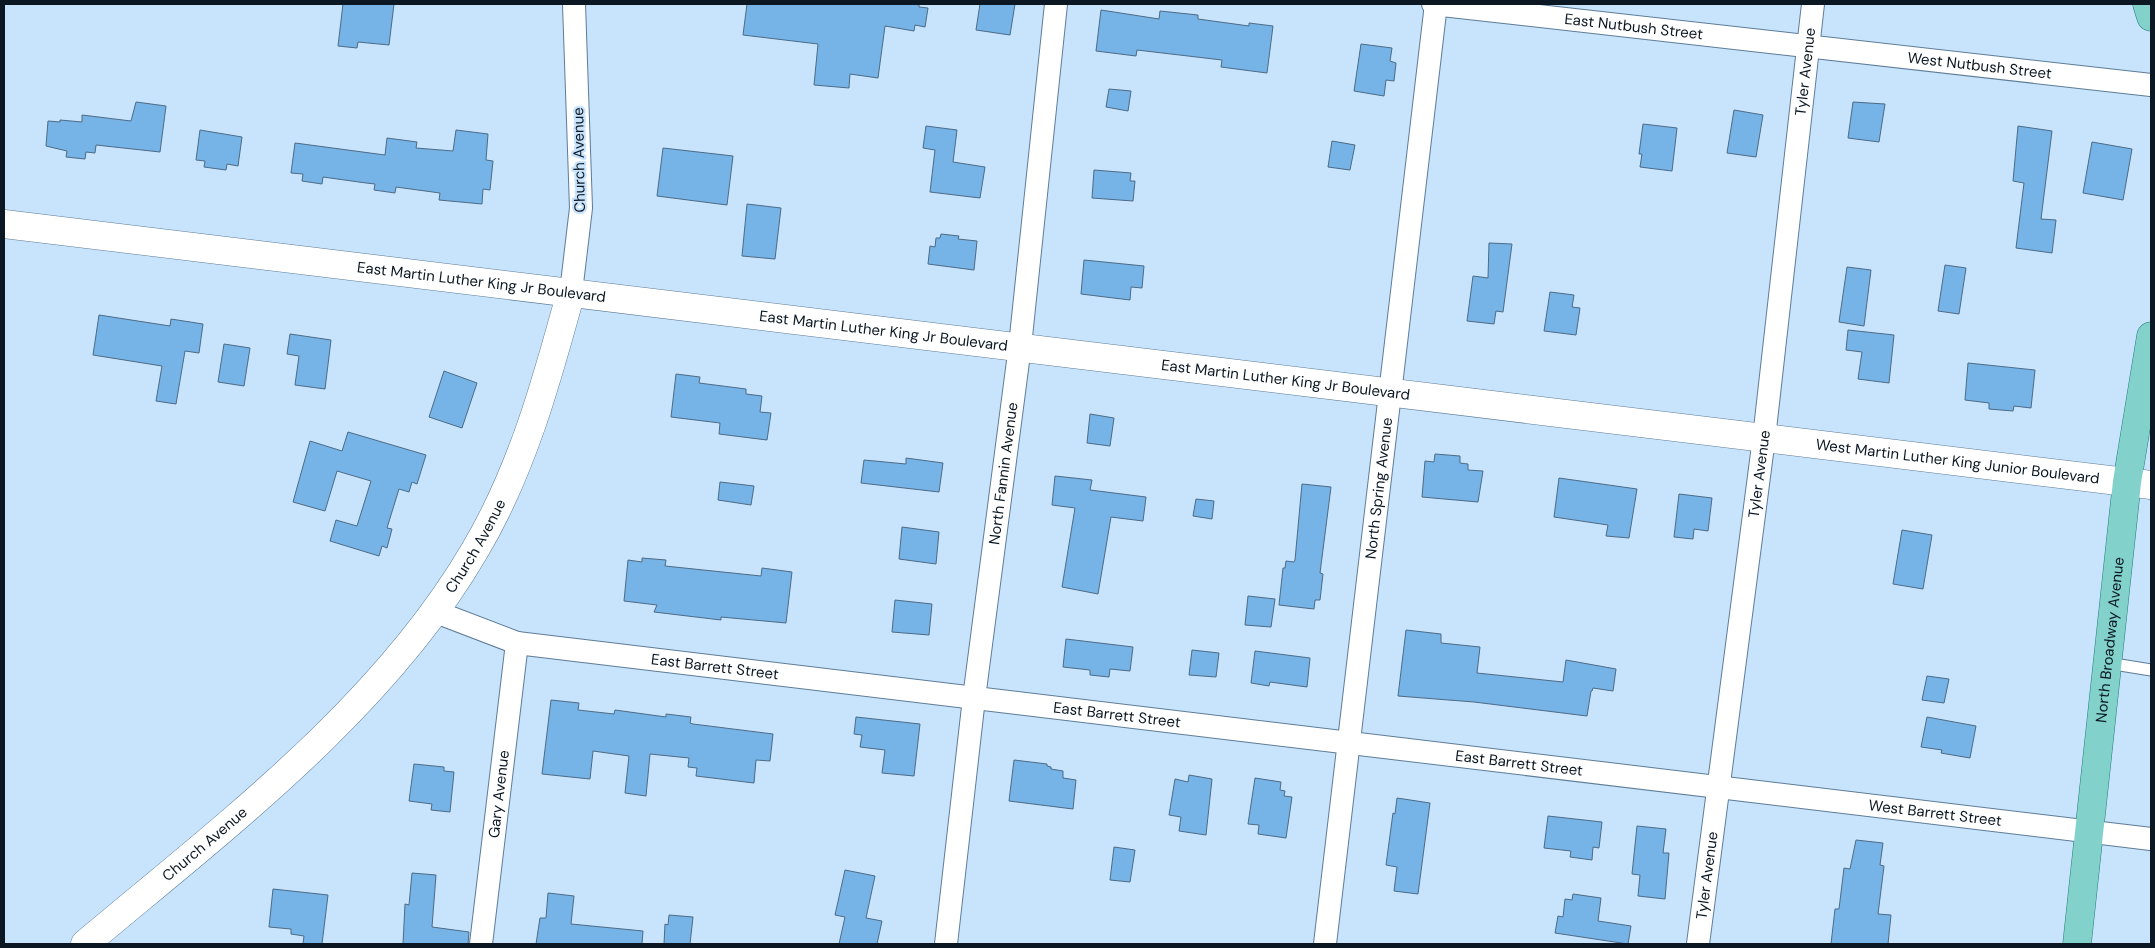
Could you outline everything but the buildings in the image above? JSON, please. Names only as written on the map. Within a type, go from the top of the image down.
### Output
[{"type":"main road","points":[[2146,4],[2151,17]]},
{"type":"main road","name":"East Martin Luther King Jr Boulevard","points":[[4,224],[1020,346],[1764,438]]},
{"type":"main road","name":"Church Avenue","points":[[85,944],[230,823],[317,743],[375,684],[436,612],[476,548],[496,510],[519,458],[537,409],[571,292]]},
{"type":"main road","name":"North Broadway Avenue","points":[[2077,944],[2108,663],[2139,483],[2151,336]]},
{"type":"main road","name":"West Martin Luther King Junior Boulevard","points":[[1764,438],[2139,483]]},
{"type":"street","name":"Church Avenue","points":[[571,292],[582,208],[574,4]]},
{"type":"street","name":"North Fannin Avenue","points":[[946,944],[974,698],[1020,346],[1056,4]]},
{"type":"street","name":"East Nutbush Street","points":[[1435,4],[1807,47]]},
{"type":"street","name":"North Spring Avenue","points":[[1325,944],[1435,4]]},
{"type":"street","name":"Tyler Avenue","points":[[1698,944],[1764,438],[1813,4]]},
{"type":"street","name":"West Nutbush Street","points":[[1807,47],[2151,85]]},
{"type":"street","name":"East Barrett Street","points":[[436,612],[517,642],[1718,787]]},
{"type":"street","name":"Gary Avenue","points":[[481,944],[517,642]]},
{"type":"street","name":"West Barrett Street","points":[[1718,787],[2151,839]]},
{"type":"lane","points":[[2108,663],[2151,670]]}]
